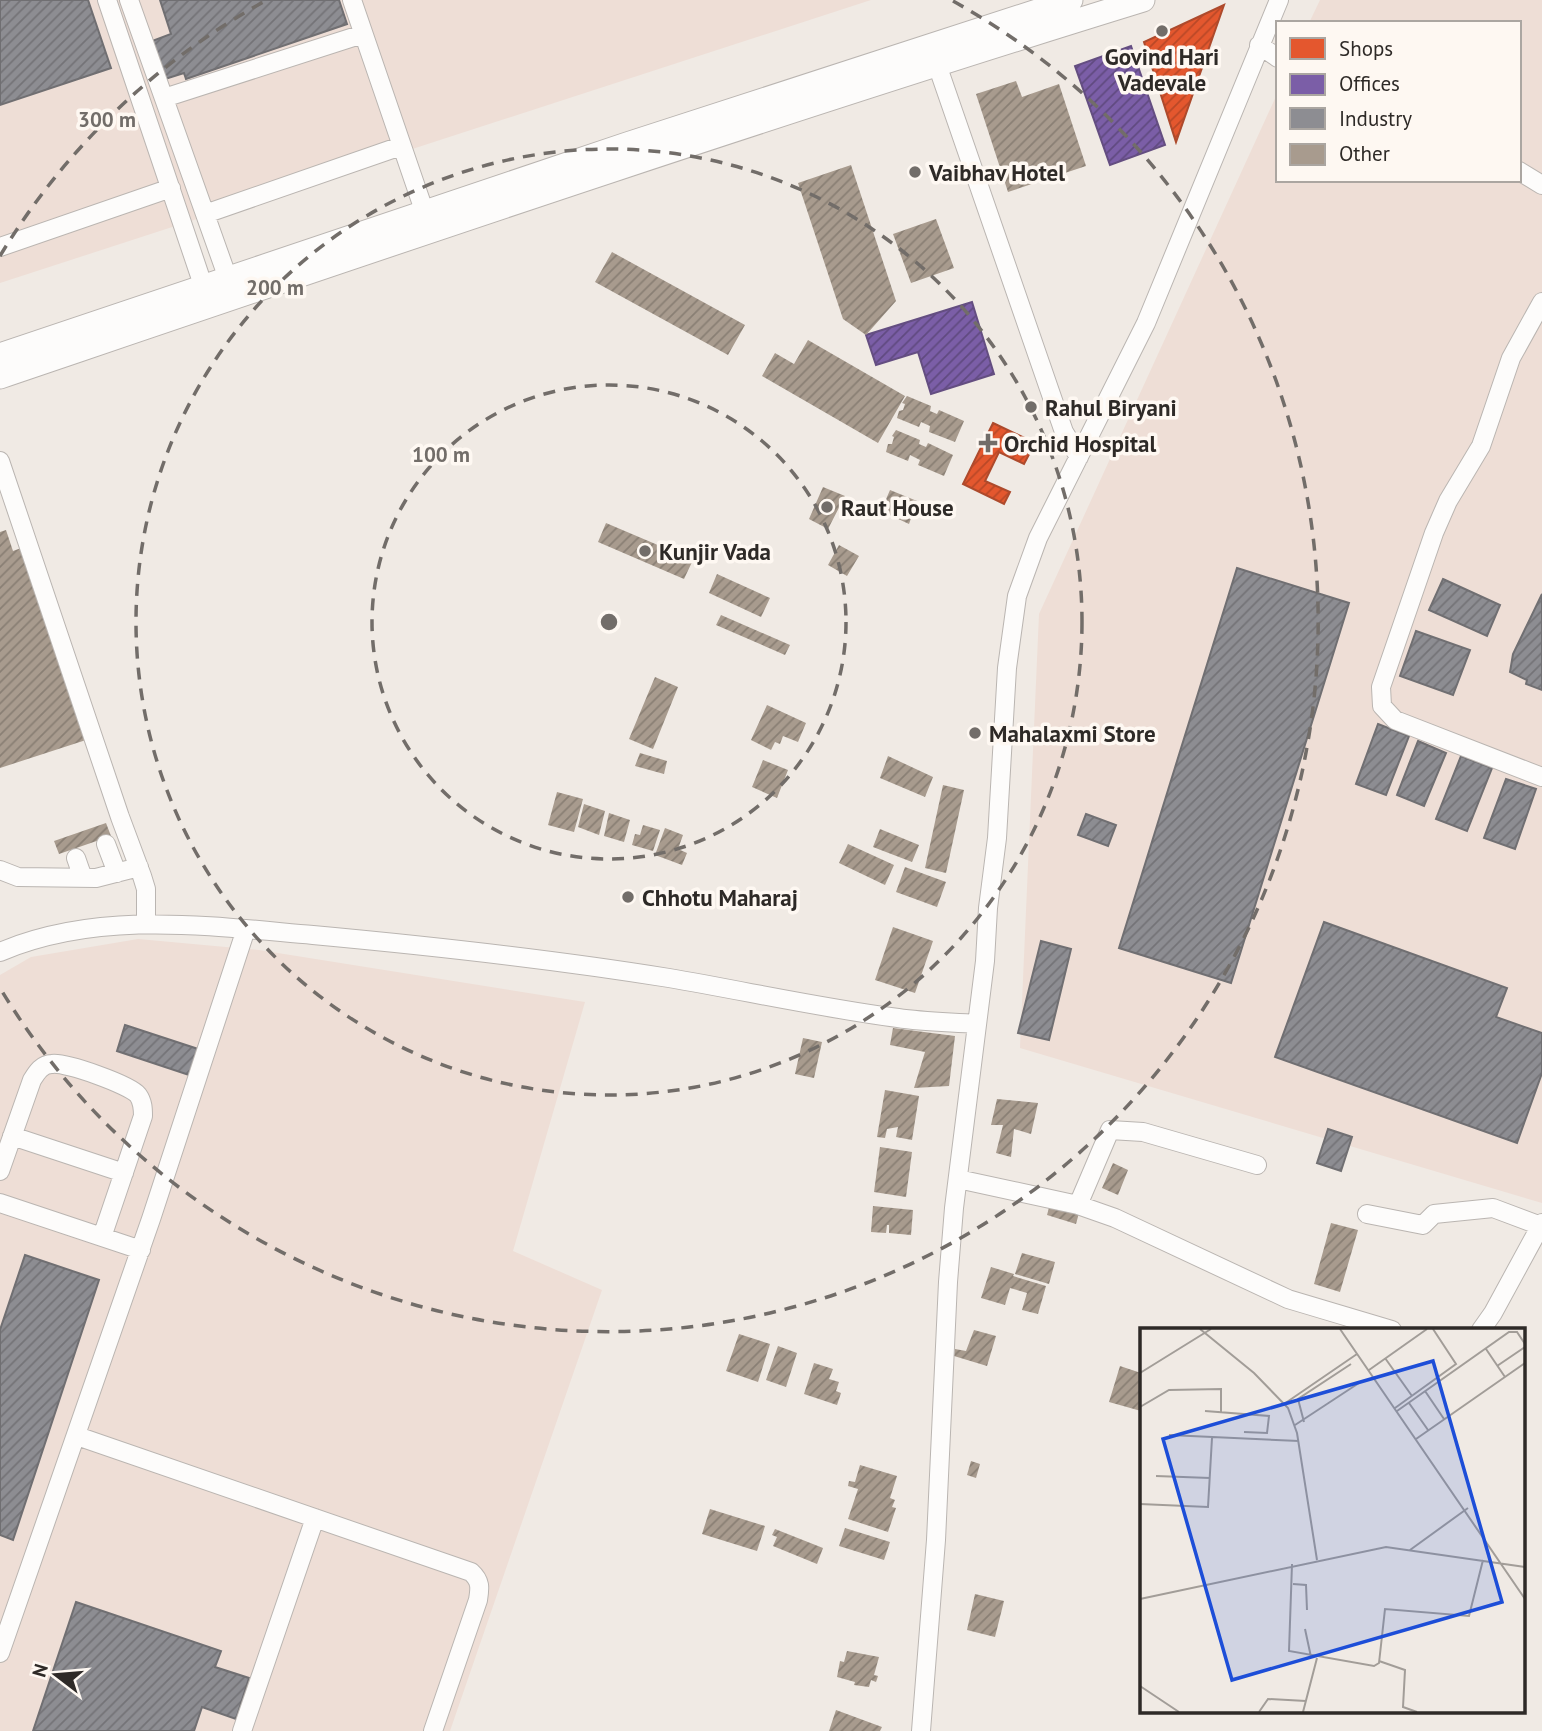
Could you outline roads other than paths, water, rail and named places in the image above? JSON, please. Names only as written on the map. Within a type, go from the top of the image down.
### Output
[{"type":"main road","points":[[0,377],[206,297],[933,55],[1071,0]]},
{"type":"main road","points":[[933,55],[1143,0]]},
{"type":"main road","points":[[0,355],[206,297]]},
{"type":"street","points":[[107,0],[206,297]]},
{"type":"street","points":[[130,0],[232,288]]},
{"type":"street","points":[[352,0],[428,222]]},
{"type":"street","points":[[921,1731],[936,1540],[948,1282],[997,838],[1007,668],[1017,596],[1038,538],[1146,323],[1258,45],[1279,0]]},
{"type":"street","points":[[164,98],[363,34]]},
{"type":"street","points":[[1258,45],[1276,57]]},
{"type":"street","points":[[933,55],[1064,432],[1079,457]]},
{"type":"street","points":[[205,214],[401,146]]},
{"type":"street","points":[[1521,172],[1542,185]]},
{"type":"street","points":[[0,247],[171,188]]},
{"type":"street","points":[[1542,302],[1511,358],[1481,446],[1448,500],[1434,533],[1386,669],[1380,697],[1386,714],[1395,720],[1542,777]]},
{"type":"street","points":[[0,461],[146,889],[146,924]]},
{"type":"street","points":[[0,520],[18,514]]},
{"type":"street","points":[[106,844],[117,873]]},
{"type":"street","points":[[76,858],[83,878]]},
{"type":"street","points":[[0,870],[18,877],[96,878],[139,867]]},
{"type":"street","points":[[0,952],[28,940],[83,929],[146,924],[194,925],[408,944],[666,978],[899,1018],[977,1024]]},
{"type":"street","points":[[0,1653],[8,1607],[77,1436],[246,929]]},
{"type":"street","points":[[0,1171],[32,1080],[39,1069],[49,1063],[63,1064],[131,1089],[142,1103],[143,1116],[102,1237]]},
{"type":"street","points":[[1078,1205],[1110,1130],[1143,1132],[1257,1165]]},
{"type":"street","points":[[12,1136],[124,1173]]},
{"type":"street","points":[[958,1179],[1078,1205],[1115,1218],[1288,1299],[1385,1328]]},
{"type":"street","points":[[0,1203],[141,1250]]},
{"type":"street","points":[[1367,1214],[1423,1225],[1434,1213],[1493,1208],[1541,1224],[1482,1328]]},
{"type":"street","points":[[77,1436],[471,1572],[478,1578],[478,1600],[432,1731]]},
{"type":"street","points":[[242,1731],[315,1518]]},
{"type":"place","name":"Govind Hari Vadevale","points":[[1162,31]]},
{"type":"place","name":"Vaibhav Hotel","points":[[915,172]]},
{"type":"place","name":"Rahul Biryani","points":[[1031,407]]},
{"type":"place","name":"Orchid Hospital","points":[[988,443]]},
{"type":"place","name":"Raut House","points":[[827,507]]},
{"type":"place","name":"Kunjir Vada","points":[[645,551]]},
{"type":"place","name":"Mahalaxmi Store","points":[[975,733]]},
{"type":"place","name":"Chhotu Maharaj","points":[[628,897]]}]
